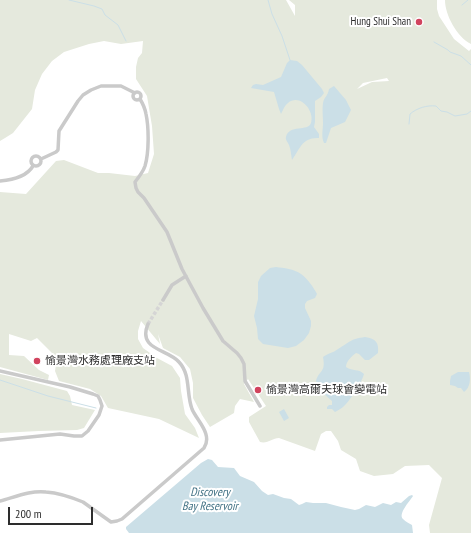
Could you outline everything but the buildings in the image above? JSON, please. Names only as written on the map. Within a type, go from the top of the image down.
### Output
[{"type":"street","points":[[0,181],[9,180],[24,174],[33,166],[40,164],[41,160],[58,150],[60,131],[83,95],[101,86],[121,86],[135,93],[134,98],[137,100],[140,99],[146,114],[148,152],[142,172],[135,182],[136,188],[167,232],[176,256],[186,276],[223,341],[241,358],[244,364],[246,381],[260,406]]},
{"type":"street","points":[[33,166],[31,161],[33,157],[38,156],[41,160]]},
{"type":"street","points":[[163,300],[172,285],[186,276]]},
{"type":"street","points":[[0,501],[30,493],[46,492],[69,496],[83,502],[111,522],[117,521],[122,519],[204,448],[207,436],[191,406],[188,396],[186,373],[179,361],[149,344],[146,335],[148,324]]},
{"type":"street","points":[[0,371],[70,387],[93,394],[98,396],[102,406],[99,415],[88,431],[82,436],[60,434],[0,440]]},
{"type":"shaded area","points":[[0,0],[286,0],[295,16],[295,5],[289,0],[437,0],[439,16],[454,39],[469,51],[471,49],[471,533],[430,533],[429,525],[442,478],[429,465],[405,466],[393,474],[374,476],[360,471],[356,459],[341,450],[338,441],[331,431],[326,431],[321,434],[315,451],[279,438],[260,442],[249,422],[249,417],[266,406],[248,379],[244,384],[254,402],[240,399],[235,406],[234,413],[210,427],[193,398],[193,383],[190,369],[180,357],[163,348],[158,334],[160,344],[141,321],[138,331],[138,339],[143,348],[172,366],[180,378],[185,414],[195,428],[199,438],[159,419],[108,408],[101,396],[90,389],[59,381],[55,371],[57,358],[37,338],[31,341],[9,334],[9,355],[24,356],[39,370],[49,375],[48,380],[0,367],[0,192],[26,194],[56,161],[64,160],[98,173],[135,176],[148,173],[154,154],[152,126],[147,96],[136,79],[136,67],[138,58],[142,53],[143,41],[121,44],[104,41],[64,52],[52,61],[42,74],[35,90],[32,109],[13,133],[0,141]],"holes":[[[387,78],[389,81],[372,82],[357,89],[363,83]]]},
{"type":"shaded area","points":[[445,0],[471,0],[471,44],[461,36],[453,25],[447,12]]},
{"type":"shaded area","points":[[0,374],[67,391],[72,405],[95,410],[84,428],[77,430],[0,433]]},
{"type":"water","points":[[290,60],[297,61],[302,65],[324,93],[315,101],[314,127],[319,134],[319,138],[309,139],[302,144],[292,160],[286,137],[288,133],[294,129],[309,126],[312,118],[309,109],[302,102],[293,100],[286,105],[281,114],[274,92],[251,88],[253,85],[263,85],[281,77],[287,63]]},
{"type":"water","points":[[334,86],[346,100],[351,110],[345,122],[331,128],[326,143],[324,143],[322,135],[323,103],[329,89]]},
{"type":"water","points":[[270,268],[286,268],[298,272],[306,278],[317,294],[315,298],[307,301],[305,304],[305,308],[311,321],[309,333],[304,340],[296,346],[288,348],[263,344],[258,339],[254,316],[258,299],[258,282],[261,276]]},
{"type":"water","points":[[365,337],[376,342],[378,346],[378,353],[369,360],[365,360],[356,353],[350,359],[346,367],[362,372],[364,374],[363,377],[352,396],[342,408],[335,412],[332,409],[327,409],[329,405],[332,405],[332,401],[323,393],[316,381],[324,366],[323,357],[353,340]]},
{"type":"water","points":[[458,372],[469,372],[470,383],[464,392],[461,388],[450,385],[451,376]]},
{"type":"water","points":[[284,409],[289,418],[284,421],[279,412]]},
{"type":"water","name":"Discovery Bay Reservoir","points":[[208,459],[212,460],[218,467],[234,468],[240,476],[254,482],[268,495],[273,494],[291,499],[299,505],[306,502],[326,503],[355,510],[366,505],[375,507],[383,503],[391,505],[396,502],[401,503],[412,495],[413,496],[403,511],[402,517],[412,525],[413,533],[129,533],[126,527],[201,463]]},
{"type":"waterway","points":[[69,0],[102,9],[105,15],[118,25],[126,41]]},
{"type":"waterway","points":[[268,0],[290,60]]},
{"type":"waterway","points":[[462,5],[468,0]]},
{"type":"waterway","points":[[434,42],[450,52],[461,56],[471,65]]},
{"type":"waterway","points":[[409,124],[410,114],[416,110],[426,107],[436,106],[441,111],[455,116],[467,114],[471,111]]},
{"type":"waterway","points":[[0,380],[48,396],[96,408]]},
{"type":"tunnel","points":[[148,324],[163,300]]},
{"type":"place","name":"Hung Shui Shan","points":[[419,22]]},
{"type":"place","name":"愉景灣水務處理廠支站","points":[[37,361]]},
{"type":"place","name":"愉景灣高爾夫球會變電站","points":[[258,390]]}]
